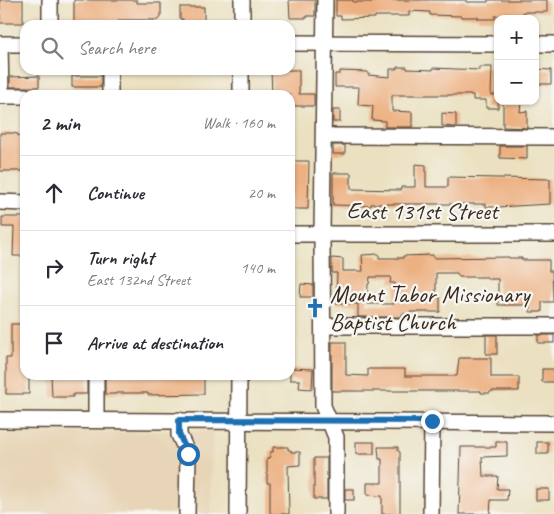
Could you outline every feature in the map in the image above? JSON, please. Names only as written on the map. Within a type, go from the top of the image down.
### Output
[{"type":"street","points":[[50,0],[50,20]]},
{"type":"street","points":[[242,0],[242,20]]},
{"type":"street","points":[[325,0],[322,233],[324,406],[336,437],[336,514]]},
{"type":"street","points":[[295,43],[494,44]]},
{"type":"street","points":[[20,44],[0,44],[0,96],[20,96]]},
{"type":"street","points":[[539,44],[554,44]]},
{"type":"street","points":[[110,75],[110,90]]},
{"type":"street","points":[[241,75],[241,90]]},
{"type":"street","points":[[324,136],[554,137]]},
{"type":"street","points":[[0,202],[20,202]]},
{"type":"street","name":"East 131st Street","points":[[295,234],[554,234]]},
{"type":"street","points":[[323,326],[554,326]]},
{"type":"street","points":[[96,380],[96,420]]},
{"type":"street","points":[[238,514],[239,380]]},
{"type":"street","points":[[0,420],[554,423]]},
{"type":"street","points":[[179,420],[179,434],[188,454],[187,514]]},
{"type":"street","points":[[432,421],[432,514]]},
{"type":"shaded area","points":[[212,431],[211,514],[0,514],[0,434]]},
{"type":"building","points":[[0,0],[23,0],[23,20],[20,20],[20,23],[0,23]]},
{"type":"building","points":[[74,0],[137,0],[137,3],[161,3],[161,18],[158,18],[158,20],[74,20]]},
{"type":"building","points":[[289,0],[315,0],[315,16],[290,18]]},
{"type":"building","points":[[336,0],[353,0],[353,2],[372,2],[372,0],[466,0],[466,2],[488,2],[488,0],[547,0],[547,12],[523,12],[523,15],[494,15],[494,19],[430,15],[430,12],[409,11],[409,16],[341,19],[341,16],[336,16]]},
{"type":"building","points":[[180,7],[204,7],[204,20],[180,19]]},
{"type":"building","points":[[397,67],[407,67],[407,69],[479,70],[479,67],[492,67],[491,95],[494,95],[494,105],[498,105],[498,108],[486,108],[486,100],[473,100],[473,95],[392,95],[392,111],[412,112],[412,127],[385,127],[385,121],[372,120],[373,106],[358,105],[359,87],[335,87],[335,74],[340,74],[340,71],[368,72],[368,75],[390,77],[390,69],[397,69]]},
{"type":"building","points":[[539,69],[551,70],[551,84],[539,84]]},
{"type":"building","points":[[295,70],[299,70],[299,94],[314,94],[314,106],[295,106],[295,90],[272,90],[271,75],[295,75]]},
{"type":"building","points":[[39,76],[39,87],[10,87],[10,77]]},
{"type":"building","points":[[72,76],[101,76],[101,87],[72,87]]},
{"type":"building","points":[[503,105],[521,105],[520,112],[527,111],[527,128],[503,127]]},
{"type":"building","points":[[333,110],[340,110],[340,122],[333,122]]},
{"type":"building","points":[[442,113],[456,114],[456,127],[442,126]]},
{"type":"building","points":[[0,133],[18,134],[20,136],[20,171],[0,171]]},
{"type":"building","points":[[333,145],[345,145],[345,154],[333,154]]},
{"type":"building","points":[[500,146],[527,146],[527,159],[500,158]]},
{"type":"building","points":[[295,161],[309,161],[308,209],[295,209]]},
{"type":"building","points":[[415,164],[426,165],[426,187],[448,187],[448,177],[550,179],[550,204],[498,207],[486,207],[486,204],[333,205],[333,173],[351,173],[351,189],[401,190],[401,187],[415,187]]},
{"type":"building","points":[[2,217],[20,217],[20,256],[13,256],[14,227],[2,227]]},
{"type":"building","points":[[379,254],[379,258],[433,255],[433,258],[509,257],[522,258],[522,260],[549,260],[549,271],[552,271],[553,302],[542,302],[542,312],[530,312],[530,305],[498,305],[498,279],[459,277],[457,273],[436,273],[436,297],[440,297],[440,312],[410,312],[409,314],[402,314],[402,317],[358,317],[358,304],[336,304],[337,273],[332,273],[332,258],[343,259],[343,271],[363,271],[362,255]],"holes":[[[370,277],[391,277],[390,283],[395,283],[394,304],[367,304]]]},
{"type":"building","points":[[301,284],[313,285],[313,297],[300,297]]},
{"type":"building","points":[[11,324],[20,324],[20,380],[29,380],[29,394],[6,394],[6,358],[11,358]]},
{"type":"building","points":[[486,335],[497,335],[497,354],[486,354]]},
{"type":"building","points":[[538,335],[554,335],[554,343],[538,343]]},
{"type":"building","points":[[332,342],[346,342],[346,375],[368,376],[368,369],[405,369],[405,376],[457,376],[459,358],[491,358],[491,377],[519,377],[519,391],[481,393],[481,391],[332,391]]},
{"type":"building","points":[[295,368],[313,369],[312,389],[299,388],[300,380],[295,380]]},
{"type":"building","points":[[542,369],[554,369],[553,382],[542,382]]},
{"type":"building","points":[[51,380],[87,380],[87,394],[73,394],[73,397],[52,397]]},
{"type":"building","points":[[105,380],[204,380],[204,394],[105,394]]},
{"type":"building","points":[[356,442],[374,442],[374,454],[356,454]]},
{"type":"building","points":[[496,442],[507,442],[507,456],[482,457],[483,476],[498,476],[497,489],[508,489],[507,500],[491,500],[490,514],[459,514],[461,447],[496,447]]},
{"type":"building","points":[[537,442],[548,442],[548,454],[537,454]]},
{"type":"building","points":[[273,447],[288,447],[288,450],[291,450],[291,452],[300,452],[300,465],[288,466],[289,514],[271,514],[270,512],[270,483],[267,483],[267,459],[270,457],[270,452],[273,452]]},
{"type":"building","points":[[378,447],[398,447],[400,452],[400,514],[382,514],[382,496],[367,495],[367,483],[382,483],[382,459],[379,459]]},
{"type":"building","points":[[314,458],[327,458],[327,499],[314,499]]},
{"type":"building","points":[[345,489],[354,489],[354,500],[345,500]]},
{"type":"building","points":[[536,489],[549,489],[549,500],[536,500]]},
{"type":"place","name":"Mount Tabor Missionary Baptist Church","points":[[315,308]]},
{"type":"route","points":[[188,454],[179,434],[179,420],[432,421]]}]
